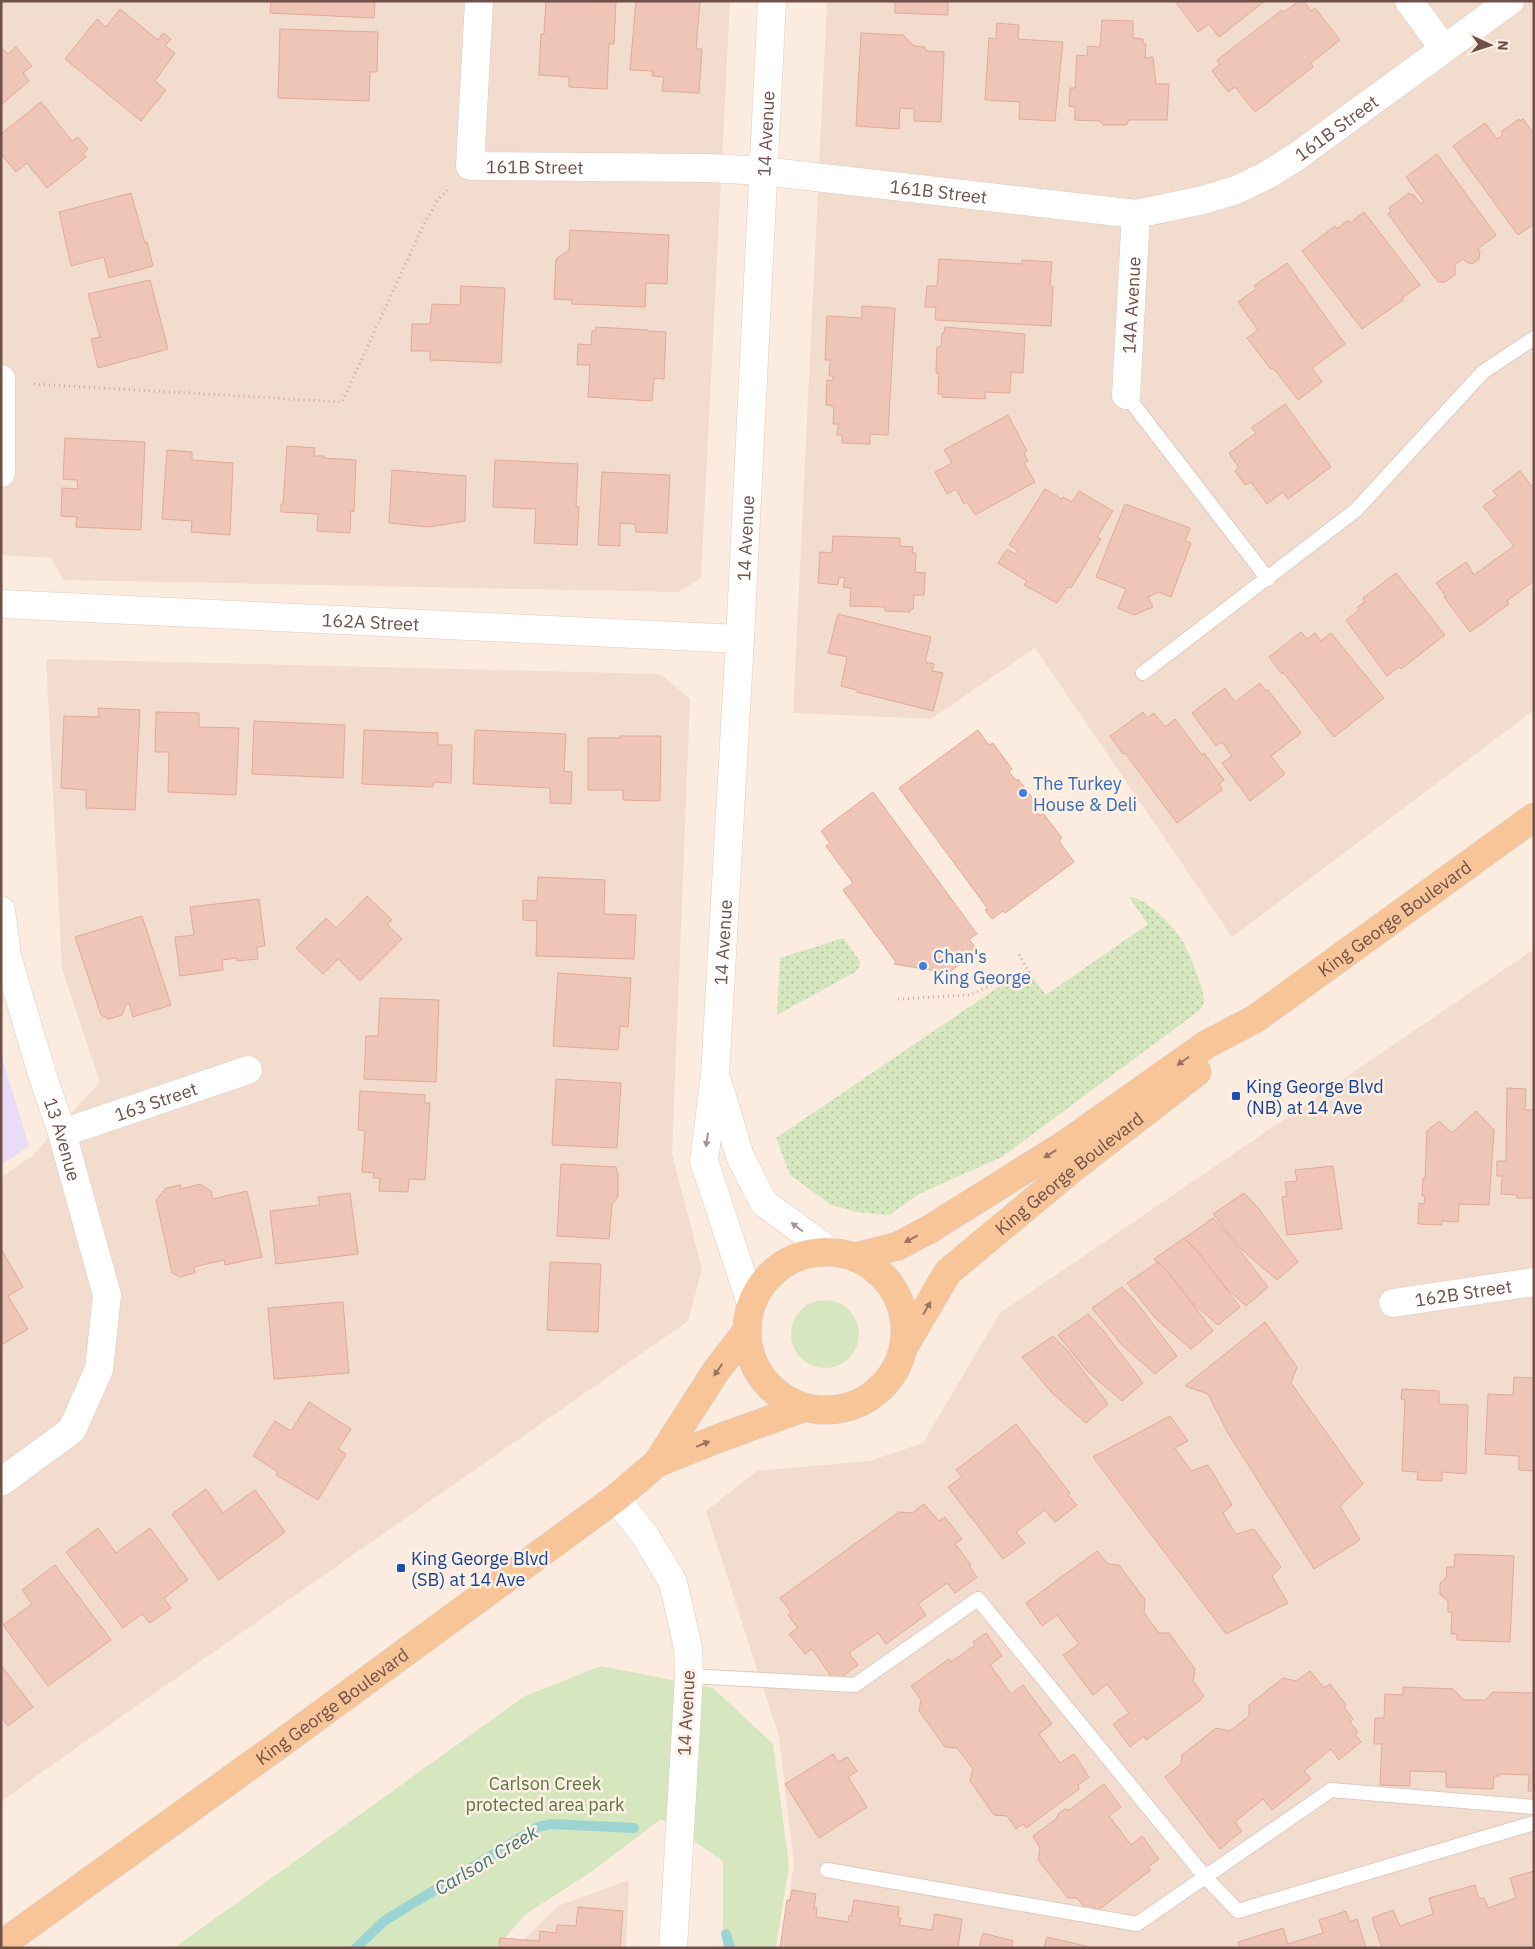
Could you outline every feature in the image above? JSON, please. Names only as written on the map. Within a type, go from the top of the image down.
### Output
[{"type":"main road","name":"King George Boulevard","points":[[842,1254],[898,1246],[930,1229],[1067,1143],[1207,1044],[1255,1018],[1534,817]]},
{"type":"main road","name":"King George Boulevard","points":[[905,1345],[948,1272],[1072,1168],[1217,1057],[1255,1018]]},
{"type":"main road","points":[[804,1254],[842,1254],[878,1270],[895,1292],[905,1317],[905,1345],[896,1370],[879,1391],[856,1405],[830,1411],[803,1408],[780,1397],[762,1379],[750,1356],[747,1331],[751,1303],[764,1280],[781,1265],[804,1254]]},
{"type":"main road","name":"King George Boulevard","points":[[1,1945],[288,1739],[616,1498],[658,1462],[716,1371],[747,1331]]},
{"type":"main road","name":"King George Boulevard","points":[[658,1462],[803,1408]]},
{"type":"street","name":"161B Street","points":[[479,1],[470,166],[709,168],[763,171],[1136,214],[1203,200],[1236,190],[1267,176],[1296,157],[1510,1]]},
{"type":"street","name":"14 Avenue","points":[[751,1303],[704,1161],[716,1075],[772,1]]},
{"type":"street","points":[[1409,1],[1444,49]]},
{"type":"street","name":"14A Avenue","points":[[1126,395],[1136,214]]},
{"type":"street","points":[[1,379],[1,473]]},
{"type":"street","name":"162A Street","points":[[1,604],[740,639]]},
{"type":"street","name":"13 Avenue","points":[[1,910],[7,956],[42,1074],[62,1133],[107,1295],[98,1369],[72,1430],[1,1482]]},
{"type":"street","name":"163 Street","points":[[62,1133],[248,1070]]},
{"type":"street","name":"14 Avenue","points":[[716,1075],[740,1156],[764,1203],[842,1254]]},
{"type":"street","name":"162B Street","points":[[1393,1303],[1534,1282]]},
{"type":"street","name":"14 Avenue","points":[[616,1498],[646,1537],[673,1582],[688,1648],[689,1676],[673,1948]]},
{"type":"lane","points":[[1143,672],[1268,579],[1356,510],[1483,372],[1534,338]]},
{"type":"lane","points":[[1126,395],[1268,579]]},
{"type":"lane","points":[[689,1676],[855,1685],[978,1599],[1206,1878],[1238,1911],[1534,1824]]},
{"type":"lane","points":[[827,1870],[1137,1924],[1331,1790],[1534,1807]]},
{"type":"path","points":[[32,384],[342,402],[422,228],[438,200],[470,166]]},
{"type":"path","points":[[898,999],[970,995],[1013,975],[1029,972],[1018,953]]},
{"type":"shaded area","points":[[1,1],[730,1],[701,578],[678,592],[64,580],[51,558],[1,555]]},
{"type":"shaded area","points":[[827,1],[1534,1],[1534,710],[1232,937],[1035,648],[931,719],[793,713]]},
{"type":"shaded area","points":[[46,659],[661,674],[690,699],[672,1154],[702,1269],[688,1321],[1,1802],[1,1178],[32,1156],[100,1082],[62,969]]},
{"type":"shaded area","points":[[1534,949],[1534,1948],[781,1948],[794,1864],[779,1737],[706,1511],[757,1471],[869,1461],[923,1443],[1000,1313]]},
{"type":"shaded area","points":[[1,1054],[29,1146],[1,1165]]},
{"type":"shaded area","points":[[629,1880],[626,1948],[516,1948],[558,1906]]},
{"type":"green space","points":[[1129,897],[1148,905],[1169,923],[1178,934],[1194,965],[1201,985],[1204,1002],[1200,1010],[1002,1157],[919,1194],[889,1215],[856,1212],[831,1205],[790,1175],[776,1138],[1012,978],[1028,971],[1046,995],[1148,924]]},
{"type":"green space","points":[[843,938],[860,961],[860,966],[855,972],[777,1015],[780,958]]},
{"type":"green space","points":[[825,1300],[838,1303],[849,1310],[856,1321],[859,1334],[856,1347],[849,1358],[838,1365],[825,1368],[812,1365],[801,1358],[794,1347],[791,1334],[794,1321],[801,1310],[812,1303]]},
{"type":"green space","name":"Carlson Creek protected area park","points":[[601,1666],[713,1688],[773,1744],[789,1866],[776,1948],[723,1948],[723,1861],[661,1819],[594,1870],[526,1914],[496,1948],[174,1948],[525,1696]]},
{"type":"building","points":[[271,1],[375,1],[374,18],[270,13]]},
{"type":"building","points":[[546,1],[616,2],[614,44],[609,44],[607,89],[569,87],[569,77],[539,75],[541,34],[544,34]]},
{"type":"building","points":[[636,1],[700,1],[696,49],[702,49],[699,93],[662,91],[664,77],[652,76],[653,71],[630,70]]},
{"type":"building","points":[[895,1],[948,1],[948,15],[895,13]]},
{"type":"building","points":[[1175,1],[1265,1],[1219,37],[1209,24],[1198,32]]},
{"type":"building","points":[[1299,1],[1304,1],[1311,11],[1315,8],[1340,40],[1311,63],[1313,67],[1255,112],[1235,87],[1228,92],[1212,71],[1220,64],[1217,60],[1282,10],[1284,12]]},
{"type":"building","points":[[120,9],[158,40],[163,33],[171,39],[165,46],[175,53],[155,81],[166,90],[141,121],[65,59],[97,19],[106,27]]},
{"type":"building","points":[[1102,20],[1133,21],[1133,38],[1143,39],[1143,44],[1146,44],[1145,58],[1153,57],[1156,84],[1169,84],[1167,120],[1129,120],[1126,125],[1103,125],[1100,121],[1075,120],[1075,107],[1069,106],[1070,88],[1075,88],[1077,55],[1087,56],[1088,46],[1100,47]]},
{"type":"building","points":[[997,23],[1019,25],[1018,39],[1063,42],[1055,121],[1019,119],[1020,102],[985,100],[989,38],[996,39]]},
{"type":"building","points":[[280,29],[378,32],[377,72],[370,72],[369,101],[278,98]]},
{"type":"building","points":[[861,33],[903,35],[914,46],[924,47],[927,51],[944,52],[941,122],[914,121],[914,109],[900,108],[899,129],[856,126]]},
{"type":"building","points":[[1,47],[8,54],[16,47],[32,66],[23,73],[29,81],[1,105]]},
{"type":"building","points":[[41,102],[72,141],[78,137],[88,149],[83,153],[86,157],[47,188],[27,163],[16,172],[1,154],[1,134]]},
{"type":"building","points":[[1519,119],[1520,121],[1523,119],[1534,134],[1534,224],[1518,235],[1453,146],[1485,123],[1497,139],[1503,135],[1501,132]]},
{"type":"building","points":[[1437,154],[1496,235],[1478,249],[1480,252],[1479,259],[1472,264],[1463,259],[1455,265],[1455,275],[1445,282],[1438,282],[1388,214],[1391,211],[1389,208],[1409,193],[1413,194],[1421,204],[1424,202],[1406,177]]},
{"type":"building","points":[[131,193],[153,266],[109,278],[104,257],[71,266],[59,212]]},
{"type":"building","points":[[1364,212],[1420,285],[1402,298],[1403,300],[1362,329],[1302,251],[1335,226],[1337,229],[1348,220],[1350,223]]},
{"type":"building","points":[[570,230],[669,235],[667,284],[646,283],[645,307],[572,304],[572,300],[554,299],[556,259],[569,250]]},
{"type":"building","points":[[939,259],[1022,264],[1022,260],[1052,262],[1050,286],[1053,287],[1051,326],[935,320],[936,307],[925,307],[927,286],[937,286]]},
{"type":"building","points":[[1287,263],[1345,344],[1312,368],[1322,382],[1298,400],[1247,338],[1258,330],[1238,302],[1256,289],[1254,286]]},
{"type":"building","points":[[150,280],[168,349],[98,368],[91,339],[100,337],[88,294]]},
{"type":"building","points":[[461,286],[505,288],[501,363],[430,360],[430,351],[411,351],[412,324],[430,324],[432,304],[460,305]]},
{"type":"building","points":[[862,306],[895,308],[888,435],[870,434],[870,444],[842,443],[842,435],[837,435],[838,424],[833,424],[834,406],[826,405],[827,380],[833,381],[833,376],[829,376],[830,360],[825,360],[827,316],[862,318]]},
{"type":"building","points":[[596,327],[666,332],[664,379],[654,378],[652,401],[588,397],[590,365],[577,365],[578,344],[591,345],[592,331],[595,331]]},
{"type":"building","points":[[945,327],[1025,334],[1023,373],[1011,372],[1010,393],[985,392],[985,399],[942,397],[942,394],[938,394],[939,373],[936,373],[937,347],[941,347],[942,333],[944,333]]},
{"type":"building","points":[[1285,404],[1331,467],[1288,499],[1283,492],[1267,504],[1251,482],[1245,485],[1235,471],[1239,468],[1229,453],[1256,433],[1251,428]]},
{"type":"building","points":[[1008,415],[1027,451],[1024,453],[1028,461],[1024,463],[1035,482],[975,515],[967,502],[964,504],[956,489],[947,494],[935,472],[952,463],[944,450]]},
{"type":"building","points":[[65,438],[145,442],[141,530],[76,527],[77,517],[61,516],[62,488],[78,489],[77,480],[63,479]]},
{"type":"building","points":[[287,446],[315,448],[314,456],[356,460],[354,512],[351,511],[350,533],[317,531],[318,514],[281,512]]},
{"type":"building","points":[[167,450],[192,452],[192,460],[233,463],[230,535],[191,532],[192,521],[162,519]]},
{"type":"building","points":[[495,460],[578,464],[576,507],[579,507],[577,545],[534,543],[536,509],[493,507]]},
{"type":"building","points":[[392,470],[466,476],[465,521],[429,527],[389,523]]},
{"type":"building","points":[[1520,471],[1534,489],[1534,581],[1507,601],[1509,604],[1470,632],[1436,583],[1466,562],[1474,575],[1514,546],[1483,506],[1497,496],[1493,491]]},
{"type":"building","points":[[602,472],[670,475],[667,533],[636,532],[635,524],[620,523],[620,546],[598,545]]},
{"type":"building","points":[[1045,489],[1062,499],[1063,497],[1072,502],[1079,491],[1113,511],[1097,537],[1101,539],[1071,588],[1068,587],[1057,603],[1024,585],[1027,581],[998,563],[1007,549],[1015,554],[1018,551],[1009,545]]},
{"type":"building","points":[[1125,504],[1190,528],[1185,541],[1191,543],[1171,597],[1159,592],[1148,597],[1153,607],[1134,615],[1118,608],[1126,589],[1096,577]]},
{"type":"building","points":[[833,536],[900,538],[900,546],[913,547],[912,553],[916,553],[915,572],[925,573],[924,595],[914,595],[913,609],[910,612],[885,611],[885,607],[850,606],[851,588],[843,587],[845,578],[839,577],[838,585],[818,583],[820,552],[832,553]]},
{"type":"building","points":[[1396,573],[1445,635],[1401,669],[1399,667],[1387,676],[1346,620],[1359,610],[1357,607],[1365,602],[1363,598]]},
{"type":"building","points":[[838,614],[931,637],[925,662],[934,664],[932,671],[943,673],[933,711],[857,692],[857,690],[841,686],[847,657],[828,653]]},
{"type":"building","points":[[1301,632],[1307,639],[1315,633],[1321,641],[1331,633],[1384,698],[1334,737],[1269,657]]},
{"type":"building","points":[[1260,683],[1266,691],[1268,690],[1301,733],[1271,756],[1285,774],[1250,801],[1222,763],[1232,756],[1222,742],[1216,746],[1192,713],[1225,688],[1235,702]]},
{"type":"building","points":[[98,708],[140,710],[135,810],[86,808],[86,790],[61,788],[64,716],[99,717]]},
{"type":"building","points":[[156,712],[199,713],[199,727],[239,728],[236,795],[168,792],[169,752],[155,752]]},
{"type":"building","points":[[1143,712],[1147,718],[1154,713],[1165,727],[1175,719],[1224,780],[1219,784],[1222,790],[1177,823],[1125,753],[1123,754],[1110,736]]},
{"type":"building","points":[[254,721],[345,725],[343,778],[252,774]]},
{"type":"building","points":[[364,730],[438,733],[438,745],[452,745],[451,783],[434,782],[433,787],[362,784]]},
{"type":"building","points":[[475,730],[566,734],[564,771],[572,772],[571,804],[550,803],[550,788],[473,784]]},
{"type":"building","points":[[978,730],[989,745],[993,743],[1012,769],[1009,772],[1017,781],[1018,779],[1037,804],[1033,806],[1040,816],[1043,813],[1062,838],[1059,841],[1074,862],[1005,913],[1003,911],[992,919],[985,910],[988,909],[899,788]]},
{"type":"building","points":[[620,736],[661,736],[660,801],[623,800],[623,790],[588,790],[588,738],[620,738]]},
{"type":"building","points":[[873,792],[977,934],[969,939],[978,951],[948,973],[894,964],[896,962],[843,890],[853,883],[826,846],[830,843],[821,831]]},
{"type":"building","points":[[538,877],[605,880],[604,914],[636,915],[634,959],[536,956],[537,921],[523,920],[523,900],[537,901]]},
{"type":"building","points":[[367,896],[392,920],[387,924],[402,939],[360,981],[338,959],[323,974],[296,948],[326,918],[336,928]]},
{"type":"building","points":[[259,899],[265,946],[257,947],[258,959],[237,961],[237,958],[222,960],[223,970],[180,976],[175,937],[194,935],[190,907]]},
{"type":"building","points":[[142,916],[171,1005],[133,1017],[129,1003],[126,1004],[122,1015],[109,1019],[101,1015],[75,937]]},
{"type":"building","points":[[558,973],[631,978],[628,1027],[620,1026],[618,1050],[553,1046]]},
{"type":"building","points":[[380,998],[439,1000],[436,1082],[364,1079],[366,1036],[378,1036]]},
{"type":"building","points":[[556,1079],[621,1083],[617,1148],[552,1145]]},
{"type":"building","points":[[1507,1088],[1526,1089],[1525,1110],[1534,1110],[1534,1198],[1517,1198],[1517,1195],[1501,1194],[1502,1176],[1497,1176],[1497,1161],[1506,1161]]},
{"type":"building","points":[[360,1091],[425,1095],[425,1103],[430,1103],[425,1180],[409,1179],[408,1192],[379,1191],[380,1178],[373,1178],[374,1173],[362,1172],[365,1131],[358,1130]]},
{"type":"building","points":[[1476,1111],[1494,1130],[1489,1205],[1459,1204],[1458,1222],[1442,1221],[1442,1225],[1418,1224],[1419,1203],[1424,1204],[1425,1196],[1422,1196],[1423,1178],[1425,1178],[1427,1131],[1439,1121],[1452,1133]]},
{"type":"building","points":[[561,1164],[616,1167],[618,1174],[618,1197],[612,1204],[609,1239],[557,1236]]},
{"type":"building","points":[[1333,1166],[1342,1229],[1287,1235],[1282,1197],[1287,1196],[1285,1182],[1297,1181],[1295,1170]]},
{"type":"building","points":[[200,1184],[211,1191],[213,1199],[247,1191],[262,1257],[225,1265],[224,1260],[194,1267],[195,1273],[180,1277],[172,1273],[156,1200],[166,1188],[180,1185],[181,1189]]},
{"type":"building","points":[[350,1193],[358,1254],[276,1264],[270,1211],[320,1205],[318,1197]]},
{"type":"building","points":[[1244,1193],[1258,1208],[1298,1262],[1277,1280],[1242,1250],[1213,1214]]},
{"type":"building","points":[[1213,1218],[1268,1287],[1246,1306],[1212,1275],[1182,1240]]},
{"type":"building","points":[[1184,1238],[1199,1253],[1240,1307],[1218,1325],[1183,1295],[1154,1259]]},
{"type":"building","points":[[1,1249],[23,1287],[8,1296],[28,1329],[1,1345]]},
{"type":"building","points":[[550,1262],[601,1264],[598,1332],[547,1330]]},
{"type":"building","points":[[1158,1262],[1172,1277],[1213,1331],[1191,1349],[1156,1319],[1127,1283]]},
{"type":"building","points":[[1122,1287],[1137,1303],[1177,1356],[1155,1374],[1121,1344],[1092,1308]]},
{"type":"building","points":[[343,1302],[349,1373],[274,1379],[268,1308]]},
{"type":"building","points":[[1088,1314],[1103,1330],[1143,1383],[1122,1401],[1087,1371],[1058,1335]]},
{"type":"building","points":[[1265,1322],[1297,1367],[1291,1383],[1363,1484],[1340,1506],[1360,1540],[1314,1569],[1228,1433],[1208,1394],[1185,1386]]},
{"type":"building","points":[[1053,1336],[1068,1351],[1108,1404],[1086,1423],[1052,1393],[1022,1357]]},
{"type":"building","points":[[1514,1377],[1534,1378],[1534,1471],[1519,1470],[1519,1456],[1485,1454],[1488,1394],[1513,1395]]},
{"type":"building","points":[[1402,1389],[1439,1391],[1439,1404],[1468,1405],[1466,1474],[1442,1472],[1442,1481],[1417,1480],[1418,1472],[1402,1471],[1405,1400],[1401,1399]]},
{"type":"building","points":[[309,1402],[351,1429],[338,1449],[346,1454],[318,1500],[276,1475],[278,1472],[253,1456],[275,1421],[291,1431]]},
{"type":"building","points":[[1170,1416],[1188,1441],[1175,1448],[1191,1471],[1208,1465],[1232,1505],[1223,1513],[1236,1534],[1254,1529],[1281,1567],[1272,1576],[1288,1603],[1226,1634],[1093,1457]]},
{"type":"building","points":[[1016,1424],[1070,1493],[1068,1495],[1077,1505],[1055,1522],[1045,1510],[1016,1532],[1025,1543],[1003,1559],[948,1487],[962,1477],[956,1470]]},
{"type":"building","points":[[206,1489],[223,1513],[255,1490],[285,1532],[219,1580],[172,1514]]},
{"type":"building","points":[[924,1504],[939,1521],[945,1517],[962,1539],[955,1544],[971,1565],[969,1566],[977,1577],[955,1593],[947,1583],[918,1604],[926,1615],[886,1644],[878,1633],[849,1653],[858,1665],[835,1682],[812,1649],[805,1654],[789,1634],[798,1628],[788,1615],[791,1612],[780,1598],[899,1512],[912,1513]]},
{"type":"building","points":[[98,1528],[116,1553],[150,1528],[188,1580],[164,1598],[171,1608],[150,1623],[142,1614],[123,1628],[66,1552]]},
{"type":"building","points":[[1097,1551],[1108,1564],[1119,1565],[1145,1600],[1144,1613],[1159,1633],[1169,1633],[1195,1669],[1193,1681],[1204,1696],[1146,1740],[1144,1736],[1130,1747],[1113,1724],[1129,1713],[1107,1684],[1093,1695],[1063,1655],[1079,1644],[1057,1615],[1042,1626],[1026,1603]]},
{"type":"building","points":[[1455,1554],[1514,1556],[1510,1642],[1457,1640],[1457,1634],[1451,1634],[1452,1612],[1448,1612],[1448,1601],[1440,1594],[1440,1583],[1446,1578],[1447,1567],[1454,1567]]},
{"type":"building","points":[[55,1565],[111,1640],[48,1686],[3,1625],[32,1604],[22,1590]]},
{"type":"building","points":[[986,1633],[1002,1656],[990,1665],[1011,1694],[1023,1685],[1052,1724],[1039,1734],[1060,1763],[1074,1754],[1089,1777],[1078,1785],[1079,1789],[1026,1828],[1023,1824],[1016,1829],[1007,1816],[994,1815],[970,1781],[973,1769],[957,1748],[945,1747],[919,1711],[921,1700],[911,1686],[949,1659],[951,1662],[975,1645],[973,1642]]},
{"type":"building","points":[[1,1665],[33,1707],[8,1726],[1,1716]]},
{"type":"building","points":[[1310,1671],[1324,1688],[1330,1684],[1346,1705],[1344,1707],[1353,1719],[1350,1722],[1358,1732],[1355,1734],[1361,1742],[1339,1760],[1331,1749],[1304,1771],[1311,1779],[1272,1810],[1263,1799],[1235,1822],[1242,1831],[1220,1849],[1165,1777],[1181,1764],[1182,1755],[1216,1728],[1230,1731],[1249,1716],[1249,1705],[1283,1678],[1296,1681]]},
{"type":"building","points":[[1403,1687],[1453,1689],[1464,1700],[1486,1700],[1493,1692],[1534,1693],[1534,1791],[1528,1791],[1529,1775],[1499,1774],[1499,1776],[1494,1776],[1493,1789],[1446,1787],[1446,1772],[1410,1771],[1410,1786],[1380,1785],[1382,1744],[1374,1744],[1375,1718],[1384,1718],[1385,1694],[1403,1695]]},
{"type":"building","points":[[833,1754],[838,1762],[847,1757],[857,1771],[848,1777],[867,1807],[819,1838],[785,1784]]},
{"type":"building","points":[[1104,1784],[1121,1807],[1109,1816],[1131,1845],[1142,1836],[1159,1859],[1148,1867],[1151,1870],[1097,1911],[1094,1907],[1088,1912],[1077,1898],[1068,1898],[1038,1860],[1040,1848],[1033,1836],[1057,1818],[1058,1814],[1065,1809],[1069,1810]]},
{"type":"building","points":[[1534,1871],[1534,1948],[1382,1948],[1372,1918],[1393,1910],[1400,1926],[1433,1914],[1429,1898],[1475,1885],[1479,1899],[1484,1898],[1488,1908],[1516,1898],[1510,1878]]},
{"type":"building","points":[[792,1890],[816,1894],[814,1908],[817,1908],[816,1917],[848,1922],[854,1900],[899,1907],[898,1918],[901,1918],[899,1925],[932,1930],[935,1914],[962,1919],[958,1948],[780,1948],[787,1900],[790,1900]]},
{"type":"building","points":[[578,1907],[623,1911],[620,1948],[499,1948],[500,1938],[539,1941],[540,1931],[556,1933],[557,1925],[576,1926]]},
{"type":"building","points":[[1346,1911],[1350,1922],[1357,1919],[1366,1948],[1240,1948],[1238,1942],[1283,1928],[1288,1944],[1323,1933],[1319,1920]]},
{"type":"building","points":[[983,1933],[1013,1941],[1012,1947],[1016,1948],[979,1948]]},
{"type":"building","points":[[1047,1937],[1094,1948],[1044,1948]]},
{"type":"waterway","name":"Carlson Creek","points":[[356,1948],[384,1921],[538,1827],[551,1824],[634,1828]]},
{"type":"waterway","name":"Carlson Creek","points":[[726,1934],[730,1948]]},
{"type":"place","name":"The Turkey House & Deli","points":[[1023,793]]},
{"type":"place","name":"Chan's King George","points":[[923,966]]},
{"type":"place","name":"King George Blvd (NB) at 14 Ave","points":[[1236,1096]]},
{"type":"place","name":"King George Blvd (SB) at 14 Ave","points":[[401,1568]]}]
